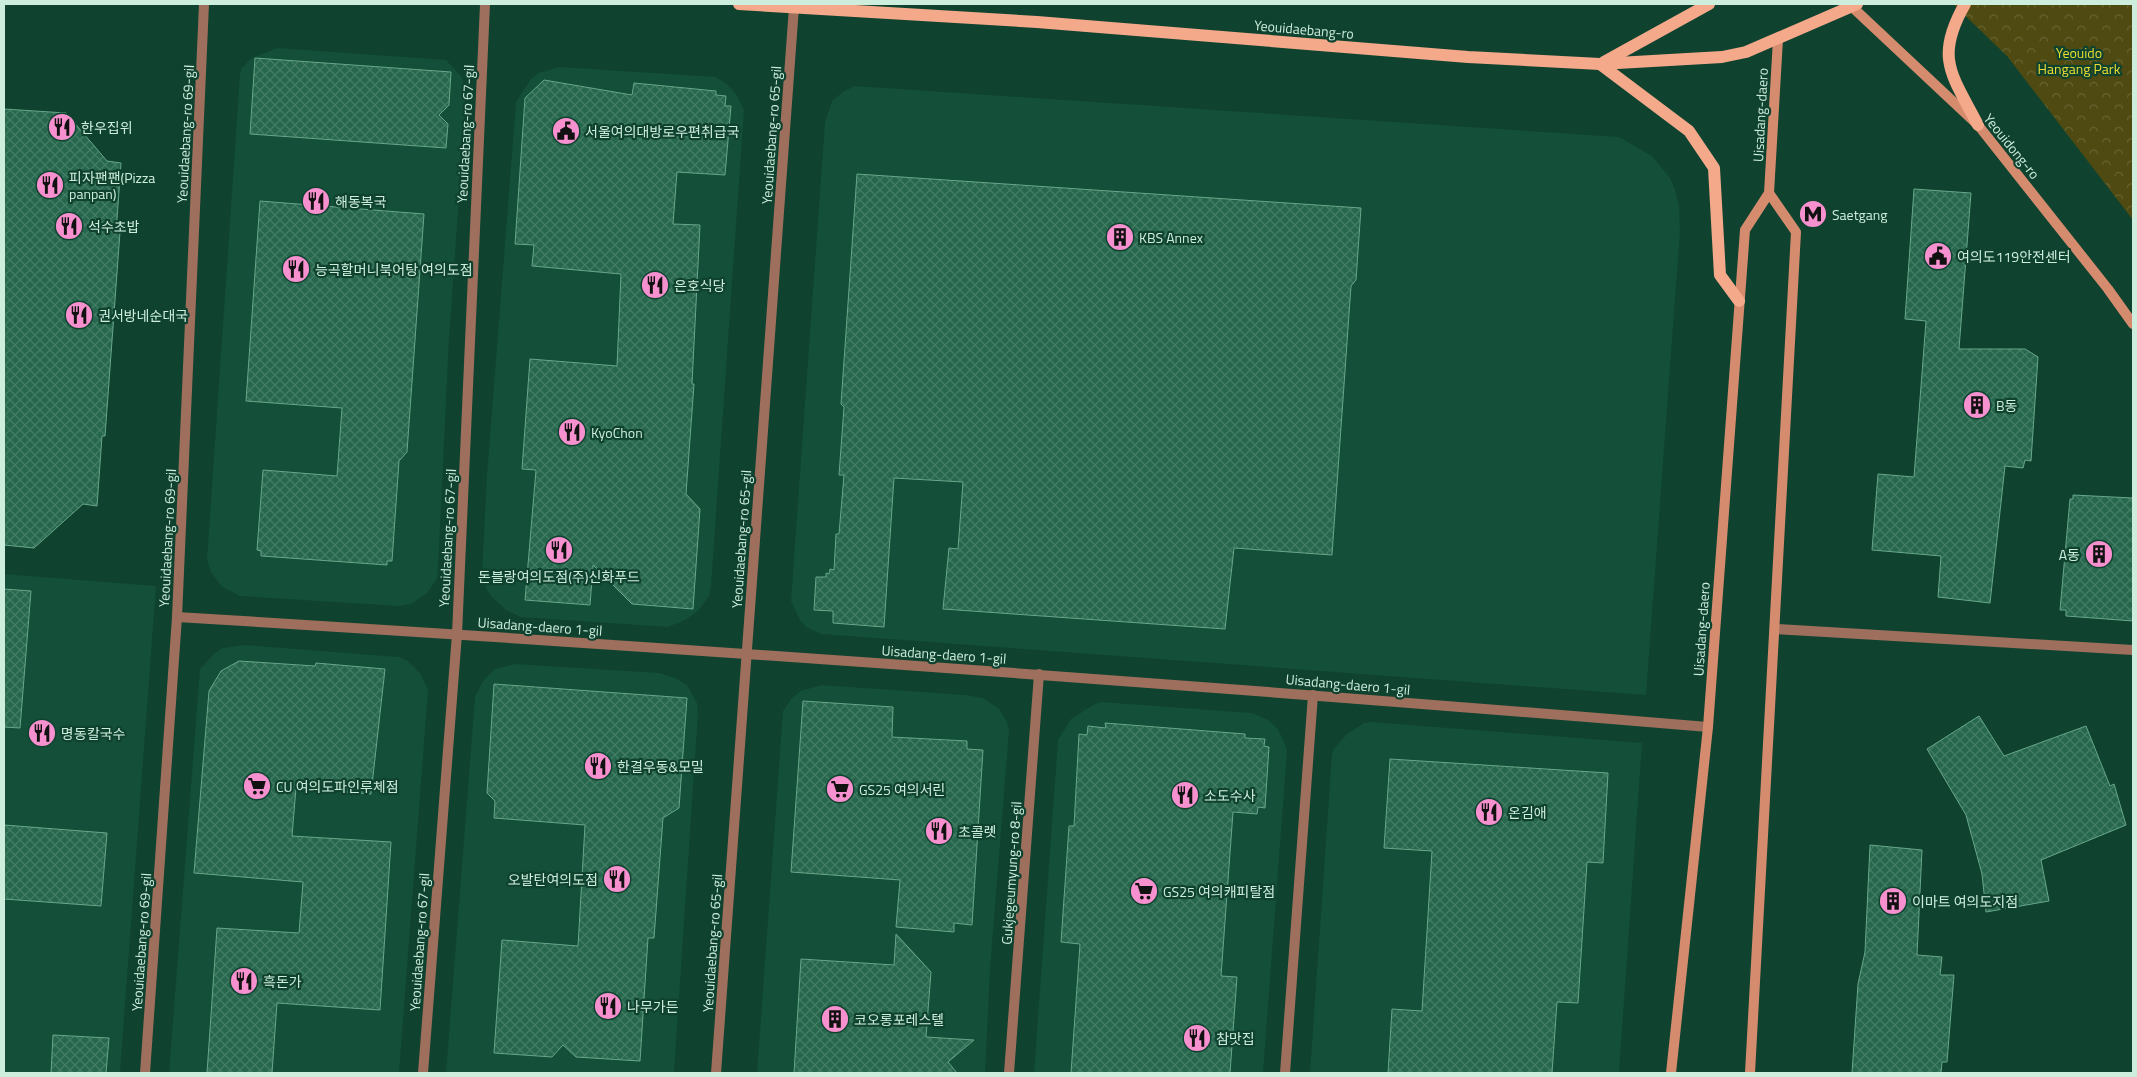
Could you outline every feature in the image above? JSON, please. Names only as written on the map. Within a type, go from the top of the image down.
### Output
[{"type":"main road","name":"Yeouidaebang-ro","points":[[739,4],[1037,22],[1468,57],[1600,64],[1722,57],[1746,52],[1852,5]]},
{"type":"main road","points":[[1708,4],[1688,17],[1600,64],[1689,131],[1714,168],[1720,275],[1739,301]]},
{"type":"main road","points":[[1964,4],[1953,27],[1947,52],[1949,67],[1978,125]]},
{"type":"main road","name":"Yeouidong-ro","points":[[1852,5],[1978,125],[2108,289],[2133,324]]},
{"type":"main road","name":"Uisadang-daero","points":[[1671,1073],[1708,727],[1745,230],[1769,193],[1778,39]]},
{"type":"main road","points":[[1750,1073],[1776,629],[1796,232],[1769,193]]},
{"type":"street","name":"Yeouidaebang-ro 69-gil","points":[[145,1073],[177,618],[204,4]]},
{"type":"street","name":"Yeouidaebang-ro 67-gil","points":[[422,1073],[457,634],[485,4]]},
{"type":"street","name":"Yeouidaebang-ro 65-gil","points":[[716,1073],[794,7]]},
{"type":"street","name":"Uisadang-daero 1-gil","points":[[177,618],[457,634],[1039,674],[1708,727]]},
{"type":"street","points":[[1776,629],[2133,650]]},
{"type":"street","name":"Gukjegeumyung-ro 8-gil","points":[[1009,1073],[1039,674]]},
{"type":"street","points":[[1285,1073],[1313,695]]},
{"type":"shaded area","points":[[277,48],[446,60],[461,76],[465,86],[466,100],[449,338],[437,579],[427,593],[411,604],[399,606],[240,596],[221,586],[211,572],[207,560],[240,74],[242,68],[252,58]]},
{"type":"shaded area","points":[[559,67],[715,77],[727,84],[736,94],[744,110],[711,586],[709,596],[699,610],[685,620],[668,627],[521,617],[506,610],[491,596],[486,588],[482,574],[487,475],[516,102],[531,79],[539,73]]},
{"type":"shaded area","points":[[855,86],[1619,137],[1652,156],[1670,178],[1675,190],[1679,205],[1680,231],[1646,695],[821,634],[806,627],[800,620],[791,601],[825,122],[832,101],[844,91]]},
{"type":"shaded area","points":[[4,574],[156,586],[120,1073],[4,1073]]},
{"type":"shaded area","points":[[246,645],[399,657],[408,661],[420,673],[428,690],[399,1073],[169,1073],[200,669],[222,648]]},
{"type":"shaded area","points":[[515,664],[659,673],[675,678],[687,685],[697,703],[698,712],[674,1073],[446,1073],[475,697],[483,681],[495,669]]},
{"type":"shaded area","points":[[821,685],[966,695],[983,698],[999,709],[1007,722],[1009,731],[990,969],[985,1073],[757,1073],[783,711],[792,698],[801,691]]},
{"type":"shaded area","points":[[1101,702],[1252,713],[1268,720],[1277,728],[1283,739],[1287,751],[1263,1073],[1034,1073],[1058,740],[1071,719]]},
{"type":"shaded area","points":[[1364,723],[1642,743],[1619,1073],[1310,1073],[1332,754],[1347,734]]},
{"type":"green space","name":"Yeouido Hangang Park","points":[[1953,4],[2133,4],[2133,220],[2007,56]]},
{"type":"building","points":[[255,58],[451,72],[449,105],[439,115],[448,124],[446,148],[250,134]]},
{"type":"building","points":[[544,80],[632,95],[634,83],[716,91],[716,95],[726,96],[725,106],[731,106],[725,175],[677,172],[673,224],[700,225],[692,384],[694,384],[686,494],[700,509],[693,609],[632,604],[593,565],[590,605],[525,600],[536,470],[522,469],[530,359],[617,366],[621,274],[532,266],[534,245],[515,244],[525,98]]},
{"type":"building","points":[[4,109],[66,113],[107,161],[121,163],[116,233],[120,232],[105,436],[102,436],[97,506],[83,504],[34,548],[4,545]]},
{"type":"building","points":[[857,174],[1361,208],[1356,280],[1351,286],[1332,555],[1234,548],[1225,629],[943,609],[949,548],[958,549],[963,482],[894,478],[884,627],[833,623],[833,611],[814,610],[816,577],[826,577],[826,573],[829,574],[830,569],[834,570],[836,534],[839,534],[844,475],[839,475],[844,407],[841,404]]},
{"type":"building","points":[[1914,189],[1971,193],[1959,349],[2025,349],[2038,357],[2031,461],[2025,460],[2023,468],[2005,466],[1990,603],[1938,597],[1941,556],[1872,550],[1878,474],[1914,477],[1926,321],[1905,319]]},
{"type":"building","points":[[260,201],[424,214],[407,452],[399,461],[392,561],[387,561],[387,565],[261,556],[261,551],[257,550],[263,470],[337,476],[342,408],[246,401]]},
{"type":"building","name":"A동","points":[[2073,495],[2133,498],[2133,621],[2066,616],[2066,610],[2060,610],[2070,499],[2073,499]]},
{"type":"building","points":[[4,589],[31,591],[20,728],[4,727]]},
{"type":"building","points":[[239,661],[315,666],[316,663],[385,669],[371,794],[296,788],[292,836],[391,842],[380,1010],[277,1003],[272,1073],[207,1073],[217,928],[299,933],[303,882],[194,873],[209,691],[221,671]]},
{"type":"building","points":[[494,684],[687,698],[679,808],[663,818],[654,938],[648,938],[640,1061],[576,1057],[563,1045],[552,1057],[494,1053],[502,940],[578,946],[585,825],[494,818],[495,801],[487,793]]},
{"type":"building","points":[[803,701],[893,707],[892,737],[967,741],[967,749],[983,750],[972,925],[954,923],[954,932],[896,927],[900,880],[791,872]]},
{"type":"building","points":[[1979,716],[2004,756],[2086,726],[2110,786],[2114,784],[2126,825],[2041,860],[2049,901],[1986,912],[1982,874],[1966,815],[1927,749]]},
{"type":"building","points":[[1105,723],[1245,734],[1245,738],[1265,739],[1264,746],[1269,747],[1265,808],[1258,807],[1257,814],[1233,812],[1221,976],[1237,977],[1230,1073],[1071,1073],[1080,944],[1061,942],[1069,826],[1074,826],[1079,734],[1087,735],[1088,726],[1106,728]]},
{"type":"building","points":[[1390,759],[1608,773],[1603,863],[1587,862],[1578,1003],[1557,1002],[1552,1073],[1388,1073],[1392,1009],[1422,1011],[1432,851],[1384,848]]},
{"type":"building","points":[[4,825],[107,833],[101,906],[4,899]]},
{"type":"building","points":[[1870,845],[1922,850],[1917,955],[1942,957],[1940,975],[1954,975],[1947,1062],[1942,1062],[1941,1073],[1852,1073],[1858,984],[1865,952]]},
{"type":"building","points":[[896,934],[931,972],[926,1037],[974,1040],[948,1062],[957,1073],[794,1073],[801,959],[894,965]]},
{"type":"building","points":[[53,1035],[109,1038],[106,1073],[51,1073]]},
{"type":"place","name":"한우집위","points":[[62,127]]},
{"type":"place","name":"서울여의대방로우편취급국","points":[[566,131]]},
{"type":"place","name":"피자팬팬(Pizza panpan)","points":[[50,185]]},
{"type":"place","name":"해동복국","points":[[316,201]]},
{"type":"place","name":"Saetgang","points":[[1813,214]]},
{"type":"place","name":"석수초밥","points":[[69,226]]},
{"type":"place","name":"KBS Annex","points":[[1120,237]]},
{"type":"place","name":"여의도119안전센터","points":[[1938,256]]},
{"type":"place","name":"능곡할머니북어탕 여의도점","points":[[296,269]]},
{"type":"place","name":"은호식당","points":[[655,285]]},
{"type":"place","name":"권서방네순대국","points":[[79,315]]},
{"type":"place","name":"B동","points":[[1977,405]]},
{"type":"place","name":"KyoChon","points":[[572,432]]},
{"type":"place","name":"돈블랑여의도점(주)신화푸드","points":[[559,550]]},
{"type":"place","name":"A동","points":[[2099,554]]},
{"type":"place","name":"명동칼국수","points":[[42,733]]},
{"type":"place","name":"한결우동&모밀","points":[[598,766]]},
{"type":"place","name":"CU 여의도파인루체점","points":[[257,786]]},
{"type":"place","name":"GS25 여의서린","points":[[840,789]]},
{"type":"place","name":"소도수사","points":[[1185,795]]},
{"type":"place","name":"온김애","points":[[1489,812]]},
{"type":"place","name":"초콜렛","points":[[939,831]]},
{"type":"place","name":"오발탄여의도점","points":[[617,879]]},
{"type":"place","name":"GS25 여의캐피탈점","points":[[1144,891]]},
{"type":"place","name":"이마트 여의도지점","points":[[1893,901]]},
{"type":"place","name":"흑돈가","points":[[244,981]]},
{"type":"place","name":"나무가든","points":[[608,1006]]},
{"type":"place","name":"코오롱포레스텔","points":[[835,1019]]},
{"type":"place","name":"참맛집","points":[[1197,1038]]}]
